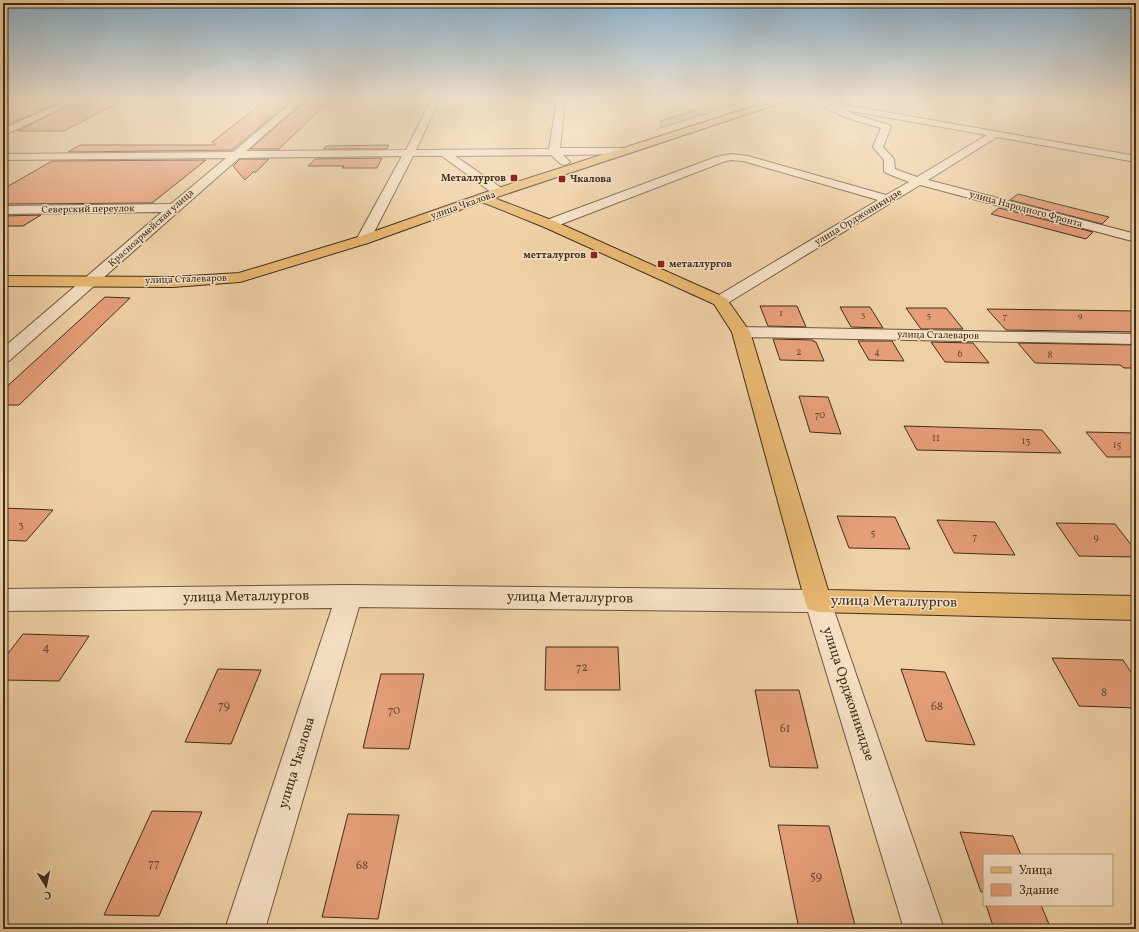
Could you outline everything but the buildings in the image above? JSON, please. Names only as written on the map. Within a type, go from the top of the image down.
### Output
[{"type":"main road","name":"улица Чкалова","points":[[363,240],[491,195],[648,143]]},
{"type":"main road","points":[[491,195],[549,224],[720,301]]},
{"type":"main road","name":"улица Сталеваров","points":[[3,282],[173,282],[240,277],[363,240]]},
{"type":"main road","name":"улица Орджоникидзе","points":[[720,301],[741,332],[818,601]]},
{"type":"main road","name":"улица Металлургов","points":[[818,601],[1136,608]]},
{"type":"street","name":"Красноармейская улица","points":[[3,357],[93,281],[172,208],[248,143]]},
{"type":"street","points":[[363,240],[414,143]]},
{"type":"street","points":[[554,152],[555,143]]},
{"type":"street","name":"улица Народного Фронта","points":[[879,143],[878,147],[889,159],[890,171],[917,181],[1136,238]]},
{"type":"street","name":"улица Орджоникидзе","points":[[720,301],[886,199],[980,143]]},
{"type":"street","points":[[1049,143],[1136,159]]},
{"type":"street","points":[[3,158],[625,151]]},
{"type":"street","points":[[554,152],[571,168]]},
{"type":"street","points":[[446,154],[491,195]]},
{"type":"street","points":[[549,224],[720,159],[731,157],[744,158],[886,199]]},
{"type":"street","name":"Северский переулок","points":[[3,210],[172,208]]},
{"type":"street","name":"улица Сталеваров","points":[[741,332],[1136,339]]},
{"type":"street","name":"улица Металлургов","points":[[3,600],[349,596],[818,601]]},
{"type":"street","name":"улица Чкалова","points":[[245,929],[349,596]]},
{"type":"street","name":"улица Орджоникидзе","points":[[818,601],[924,929]]},
{"type":"place","name":"Металлургов","points":[[514,178]]},
{"type":"place","name":"Чкалова","points":[[562,179]]},
{"type":"place","name":"метталургов","points":[[594,255]]},
{"type":"place","name":"металлургов","points":[[661,264]]}]
